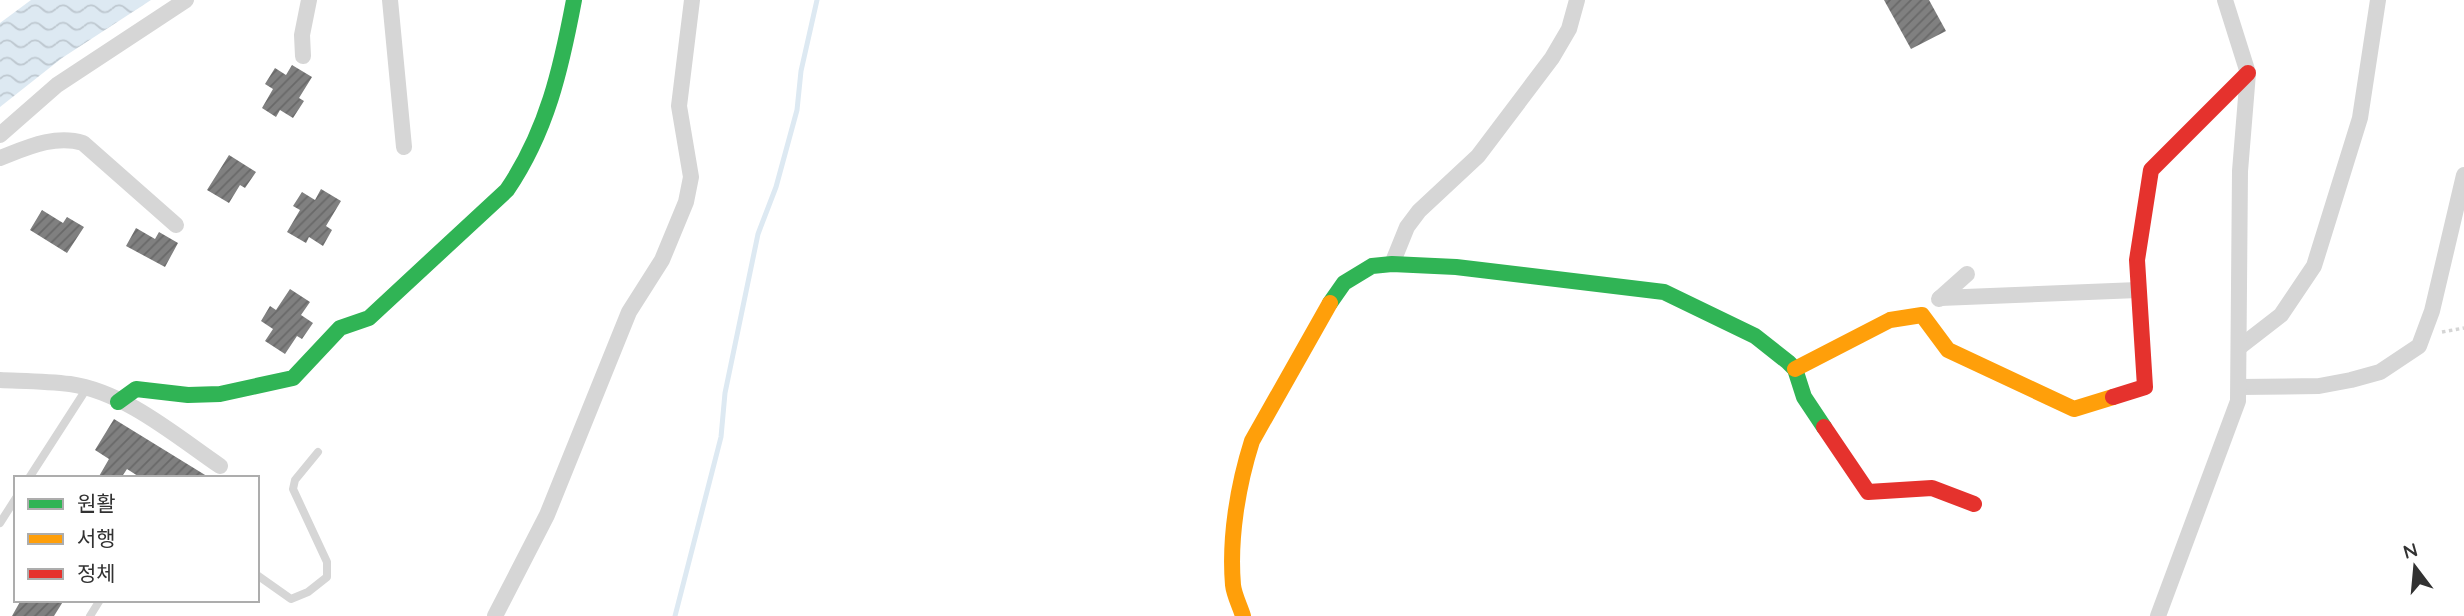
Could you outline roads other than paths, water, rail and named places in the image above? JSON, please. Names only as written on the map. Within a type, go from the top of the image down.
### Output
[{"type":"street","points":[[0,135],[57,85],[186,0]]},
{"type":"street","points":[[303,55],[302,35],[309,0]]},
{"type":"street","points":[[390,0],[404,147]]},
{"type":"street","points":[[118,401],[136,389],[188,395],[220,394],[293,378],[340,328],[369,318],[507,190],[524,167],[544,128],[556,89],[574,0]]},
{"type":"street","points":[[495,616],[547,515],[629,312],[662,260],[686,202],[691,177],[679,106],[692,0]]},
{"type":"street","points":[[1392,264],[1407,227],[1419,211],[1478,156],[1552,58],[1569,29],[1577,0]]},
{"type":"street","points":[[2241,346],[2281,315],[2314,266],[2360,118],[2378,0]]},
{"type":"street","points":[[2158,616],[2238,401],[2241,346],[2240,171],[2248,73],[2229,2]]},
{"type":"street","points":[[1922,315],[1948,350],[2074,409],[2145,387],[2137,260],[2151,170],[2248,73]]},
{"type":"street","points":[[0,158],[56,140],[72,139],[83,143],[176,225]]},
{"type":"street","points":[[2239,387],[2319,386],[2380,372],[2410,354],[2426,332],[2464,175]]},
{"type":"street","points":[[1243,616],[1233,587],[1235,525],[1238,491],[1252,441],[1296,359],[1344,282],[1371,266],[1392,264],[1456,267],[1664,292],[1755,336],[1795,369],[1804,397],[1868,492],[1932,488],[1973,504]]},
{"type":"street","points":[[1795,369],[1890,320],[1922,315],[1966,274]]},
{"type":"street","points":[[1940,298],[2138,290]]},
{"type":"street","points":[[0,380],[71,384],[88,388],[152,419],[220,466]]},
{"type":"lane","points":[[30,476],[88,388]]},
{"type":"lane","points":[[259,576],[291,599],[299,597],[327,577],[327,562],[293,489],[295,480],[318,452]]},
{"type":"lane","points":[[0,523],[14,501]]},
{"type":"water","points":[[31,0],[151,0],[62,58],[0,107],[0,23]]},
{"type":"waterway","points":[[675,616],[721,437],[725,393],[758,234],[776,187],[797,110],[801,71],[817,0]]}]
